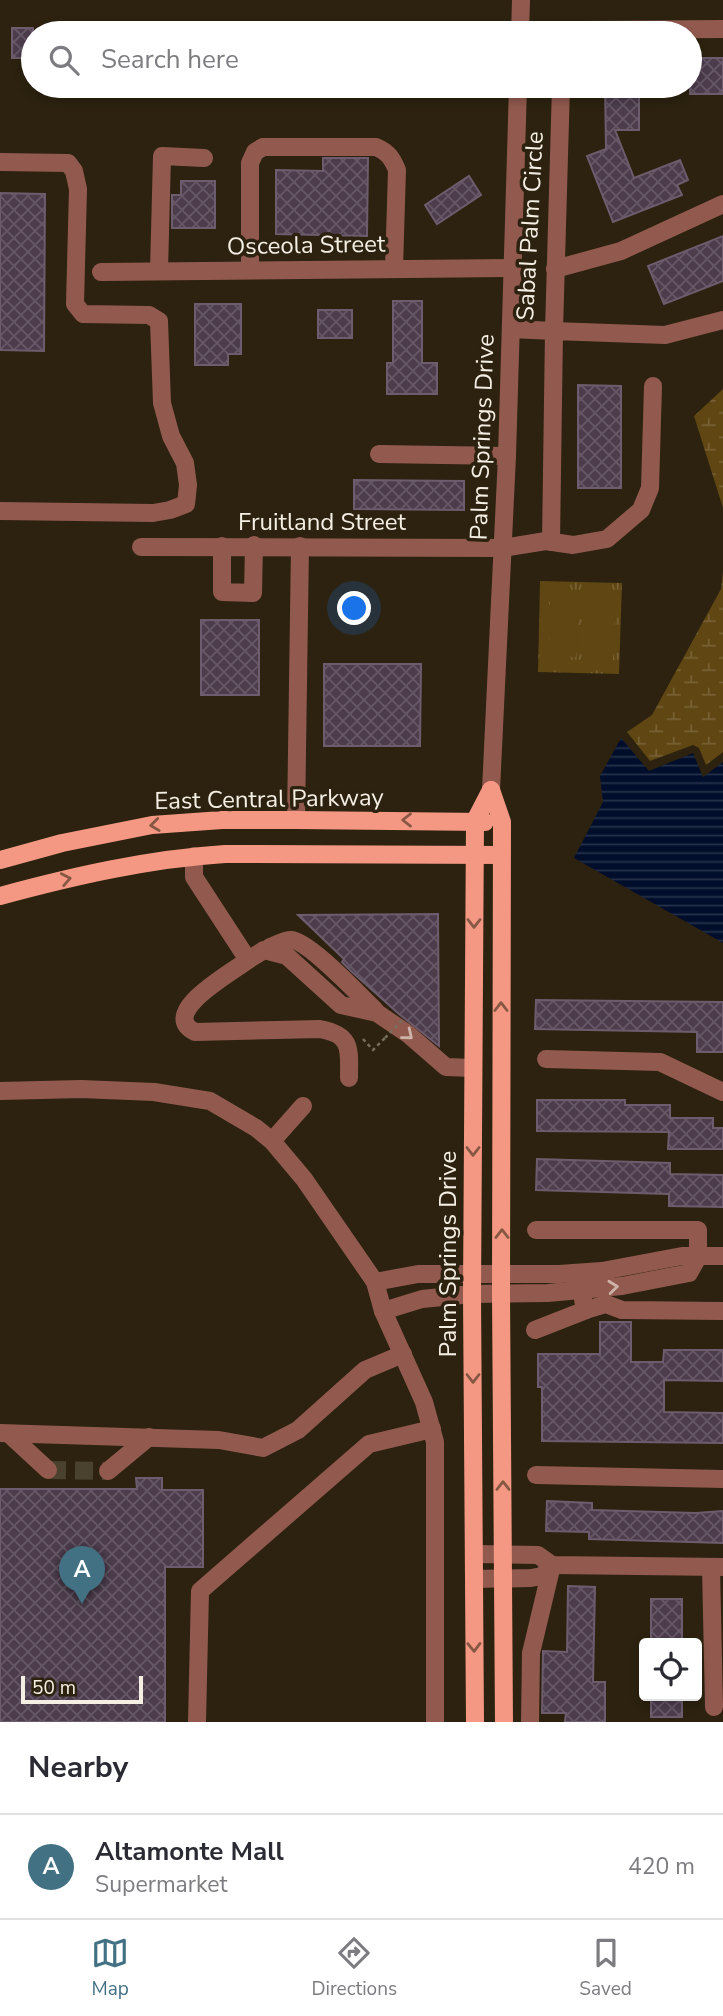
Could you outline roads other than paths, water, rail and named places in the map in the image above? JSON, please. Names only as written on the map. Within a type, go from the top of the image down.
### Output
[{"type":"main road","name":"Palm Springs Drive","points":[[475,1722],[472,1294],[474,855],[475,821],[491,790]]},
{"type":"main road","name":"Palm Springs Drive","points":[[491,790],[502,822],[504,1722]]},
{"type":"main road","name":"East Central Parkway","points":[[0,860],[62,843],[152,825],[222,820],[502,822]]},
{"type":"main road","points":[[0,896],[57,880],[194,856],[501,855]]},
{"type":"street","points":[[520,21],[521,0]]},
{"type":"street","points":[[702,29],[723,29]]},
{"type":"street","name":"Palm Springs Drive","points":[[491,790],[507,456],[518,98]]},
{"type":"street","name":"Sabal Palm Circle","points":[[511,329],[554,331],[561,98]]},
{"type":"street","points":[[250,270],[250,163],[255,152],[263,147],[376,147],[386,151],[397,170],[394,269]]},
{"type":"street","points":[[159,271],[162,156],[204,158]]},
{"type":"street","points":[[0,162],[68,163],[74,171],[78,189],[75,304],[83,314],[149,315],[159,321],[162,403],[171,436],[185,463],[188,485],[186,504],[153,513],[0,511]]},
{"type":"street","points":[[555,269],[621,251],[723,204]]},
{"type":"street","name":"Osceola Street","points":[[101,272],[512,268]]},
{"type":"street","points":[[551,542],[554,331],[665,335],[723,320]]},
{"type":"street","name":"Fruitland Street","points":[[141,547],[254,545],[502,548],[551,542],[573,545],[607,539],[641,510],[650,488],[653,386]]},
{"type":"street","points":[[379,454],[507,456]]},
{"type":"street","points":[[222,546],[222,592],[253,593],[254,545]]},
{"type":"street","points":[[296,820],[300,546]]},
{"type":"street","points":[[194,856],[194,877],[248,960]]},
{"type":"street","points":[[349,1078],[348,1045],[334,1031],[320,1029],[195,1032],[188,1028],[184,1011],[192,1001],[248,960],[289,939],[306,946],[364,1009]]},
{"type":"street","points":[[271,947],[287,957],[333,999],[341,1004],[364,1009],[408,1034],[446,1067],[473,1068]]},
{"type":"street","points":[[546,1059],[660,1062],[723,1092]]},
{"type":"street","points":[[0,1091],[81,1089],[154,1092],[209,1101],[256,1128],[304,1179],[375,1282],[383,1311],[424,1402],[432,1429],[435,1442],[435,1722]]},
{"type":"street","points":[[272,1142],[303,1106]]},
{"type":"street","points":[[375,1282],[418,1274],[502,1273],[574,1284],[622,1286],[689,1273],[698,1257],[698,1230],[536,1230]]},
{"type":"street","points":[[698,1257],[723,1256]]},
{"type":"street","points":[[383,1311],[422,1299],[501,1294],[574,1284]]},
{"type":"street","points":[[574,1284],[586,1310]]},
{"type":"street","points":[[535,1330],[606,1304],[622,1310],[723,1311]]},
{"type":"street","points":[[4,1433],[219,1440],[263,1448],[298,1430],[365,1370],[403,1354]]},
{"type":"street","points":[[197,1722],[200,1591],[369,1444],[432,1429]]},
{"type":"street","points":[[4,1433],[48,1471]]},
{"type":"street","points":[[108,1471],[149,1437]]},
{"type":"street","points":[[536,1475],[723,1479]]},
{"type":"street","points":[[474,1554],[538,1555],[552,1565],[717,1567],[714,1707]]},
{"type":"street","points":[[474,1579],[542,1576],[552,1565]]},
{"type":"street","points":[[530,1722],[531,1653],[552,1565]]},
{"type":"water","points":[[621,738],[649,771],[693,753],[703,777],[723,762],[723,943],[574,858],[603,802],[600,776]]},
{"type":"tunnel","points":[[48,1470],[108,1471]]},
{"type":"place","name":"Altamonte Mall","points":[[82,1604]]}]
